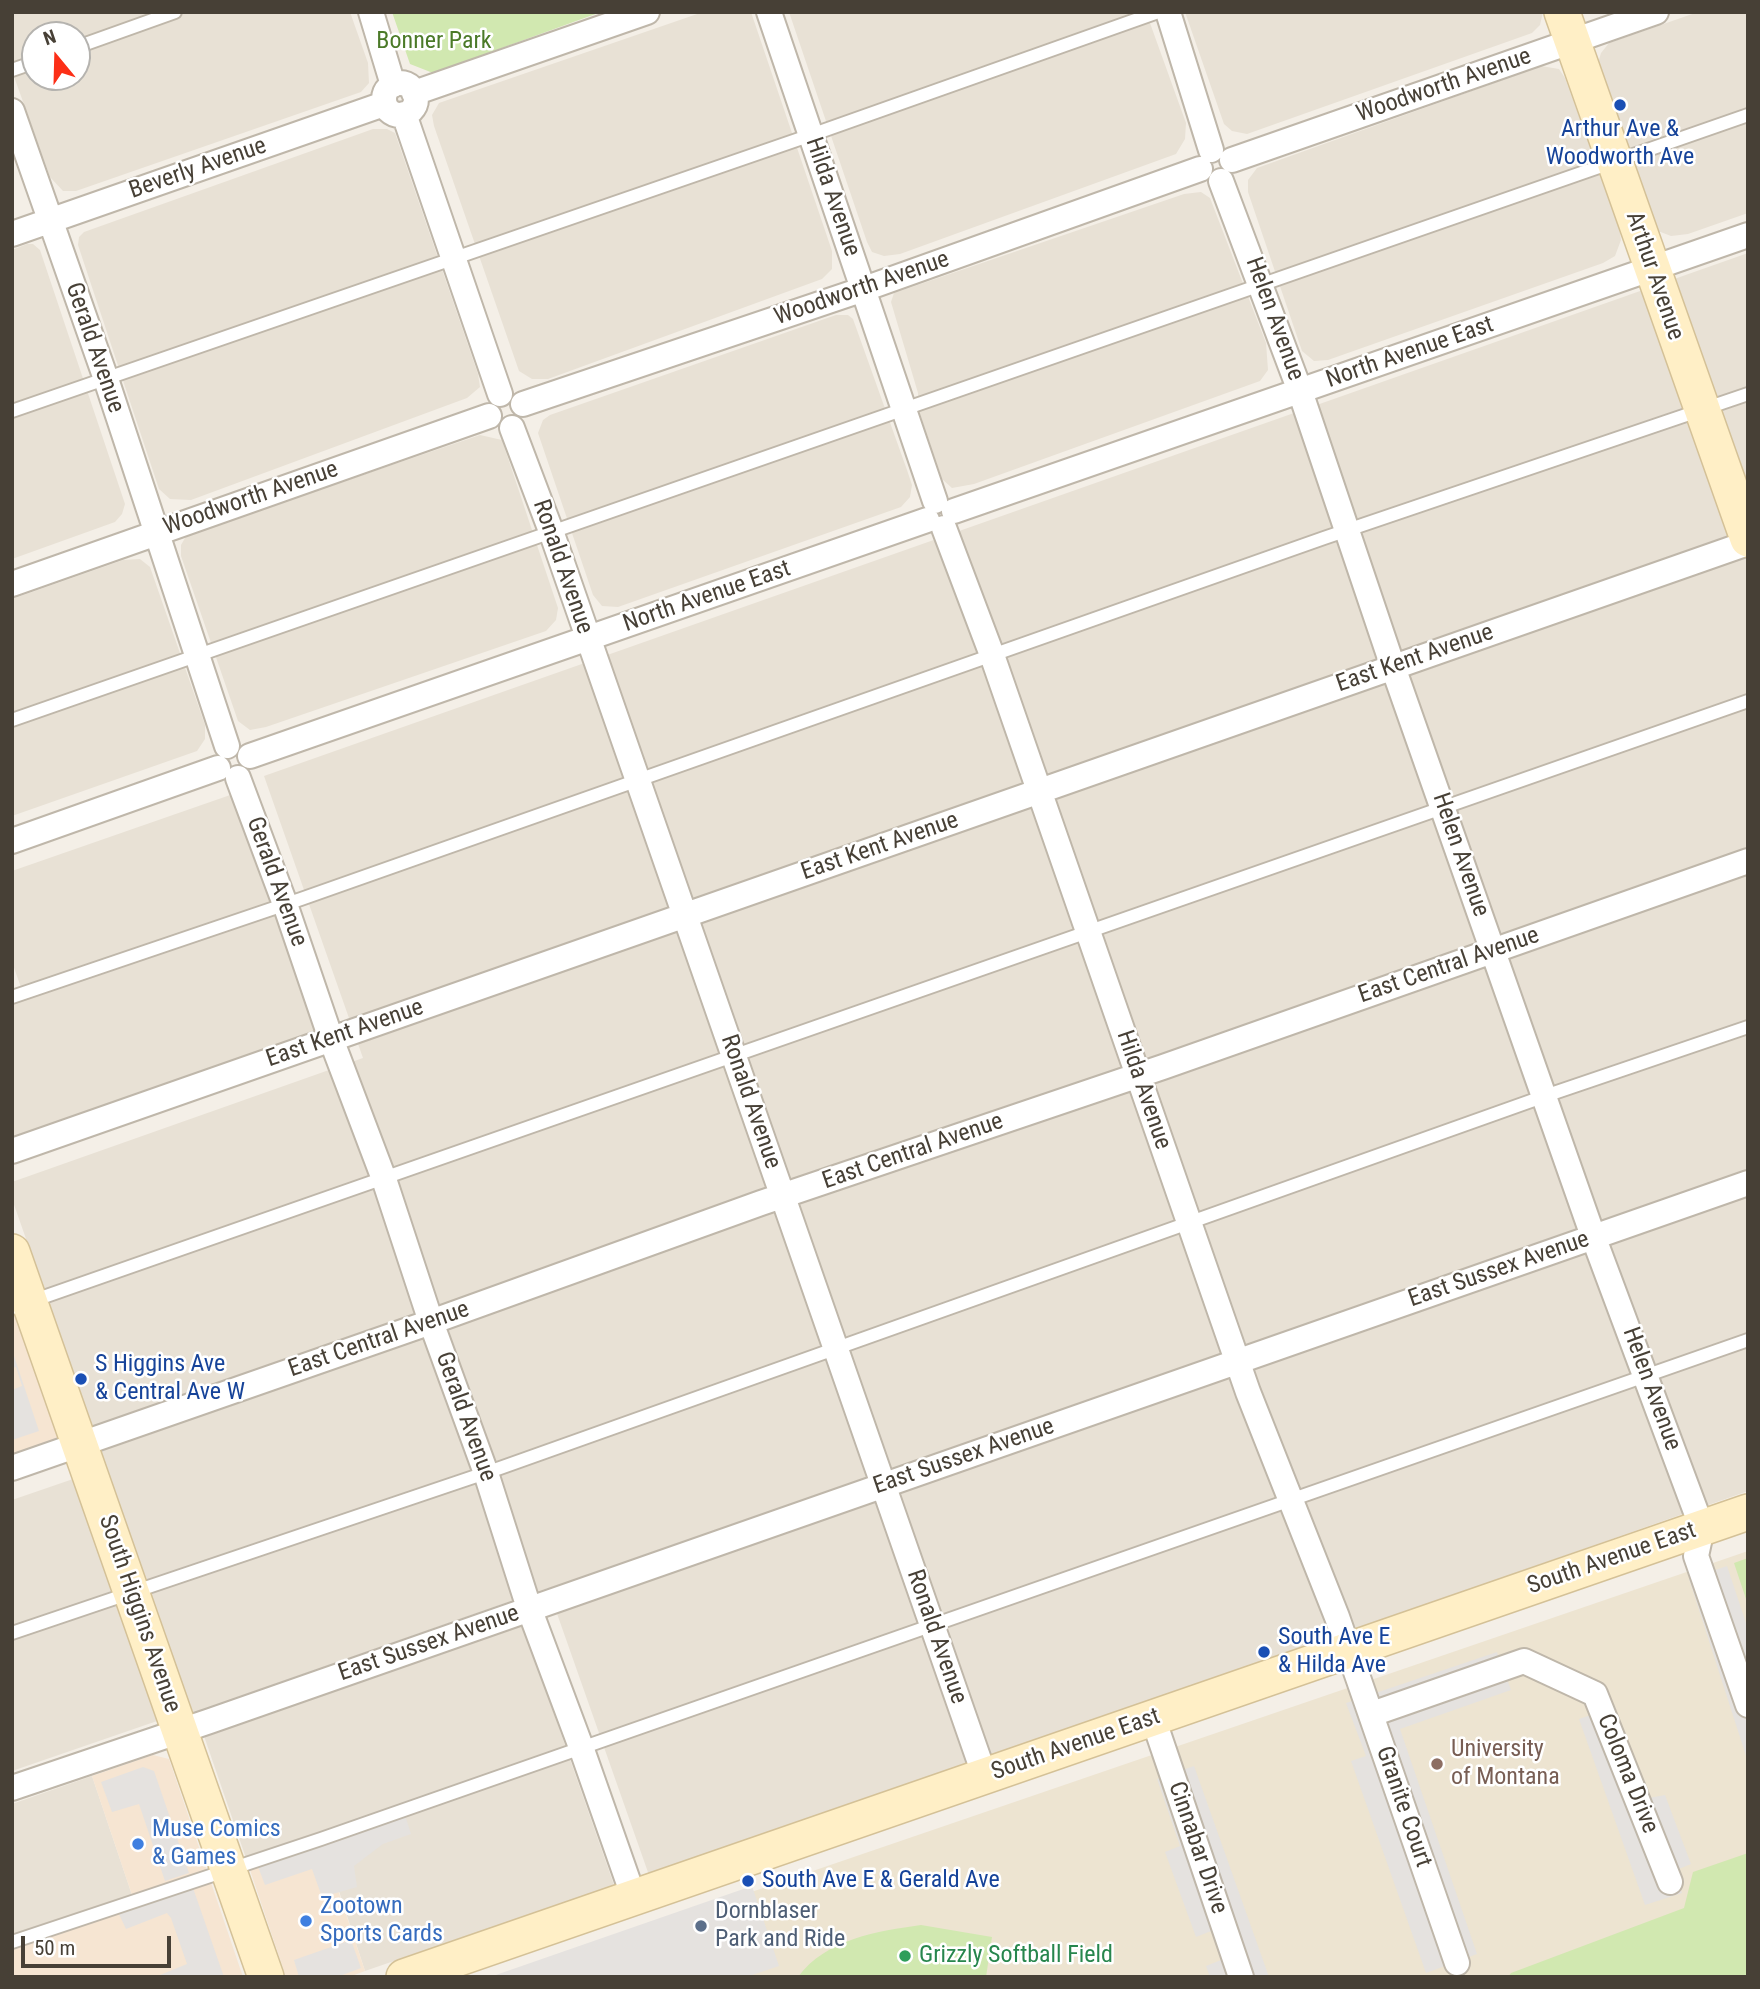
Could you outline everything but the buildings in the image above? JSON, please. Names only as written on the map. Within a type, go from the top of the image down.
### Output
[{"type":"street","points":[[371,12],[455,257],[495,405],[498,426],[512,428],[522,419],[523,404],[513,394],[495,405]]},
{"type":"street","name":"Beverly Avenue","points":[[12,234],[647,12]]},
{"type":"street","name":"Hilda Avenue","points":[[769,12],[902,409],[992,655],[1238,1362],[1349,1650]]},
{"type":"street","name":"Helen Avenue","points":[[1168,12],[1216,165],[1300,391],[1593,1237],[1702,1528]]},
{"type":"street","name":"Woodworth Avenue","points":[[523,404],[864,289],[1216,165],[1567,27],[1656,12]]},
{"type":"street","name":"Arthur Avenue","points":[[1567,27],[1748,541]]},
{"type":"street","name":"Gerald Avenue","points":[[12,111],[106,379],[233,762],[331,1039],[384,1179],[431,1322],[486,1473],[529,1608],[634,1898]]},
{"type":"street","name":"North Avenue East","points":[[12,841],[1748,235]]},
{"type":"street","name":"Woodworth Avenue","points":[[12,584],[495,405]]},
{"type":"street","name":"Ronald Avenue","points":[[512,428],[551,531],[985,1777]]},
{"type":"street","name":"East Kent Avenue","points":[[12,1151],[1748,541]]},
{"type":"street","name":"East Central Avenue","points":[[12,1468],[782,1196],[1138,1075],[1748,861]]},
{"type":"street","name":"East Sussex Avenue","points":[[12,1788],[1748,1183]]},
{"type":"street","name":"South Higgins Avenue","points":[[12,1252],[21,1305],[80,1444],[266,1977]]},
{"type":"street","name":"South Avenue East","points":[[404,1977],[1748,1512]]},
{"type":"street","points":[[1702,1528],[1696,1556],[1748,1705]]},
{"type":"street","name":"Granite Court","points":[[1349,1650],[1457,1964]]},
{"type":"street","name":"Coloma Drive","points":[[1372,1714],[1524,1661],[1595,1694],[1670,1882]]},
{"type":"street","name":"Cinnabar Drive","points":[[1153,1718],[1241,1977]]},
{"type":"lane","points":[[91,42],[175,12]]},
{"type":"lane","points":[[12,411],[1158,12]]},
{"type":"lane","points":[[12,720],[1748,115]]},
{"type":"lane","points":[[12,997],[285,904],[1348,530],[1748,394]]},
{"type":"lane","points":[[21,1305],[1748,701]]},
{"type":"lane","points":[[12,1633],[486,1473],[1545,1096],[1748,1027]]},
{"type":"lane","points":[[12,1942],[227,1870],[1748,1340]]},
{"type":"shaded area","points":[[12,12],[350,12],[368,63],[369,83],[361,92],[76,191],[63,191],[50,177],[12,71]]},
{"type":"shaded area","points":[[703,12],[751,12],[832,251],[832,269],[822,279],[548,379],[532,379],[519,371],[432,115],[439,103]]},
{"type":"shaded area","points":[[789,12],[1146,12],[1186,123],[1185,139],[1176,154],[900,254],[884,256],[872,252],[867,242]]},
{"type":"shaded area","points":[[1185,12],[1543,12],[1540,25],[1532,33],[1247,134],[1232,131],[1224,124]]},
{"type":"shaded area","points":[[1698,12],[1748,12],[1748,213],[1688,234],[1671,236],[1658,231],[1598,63],[1601,53],[1609,43]]},
{"type":"shaded area","points":[[1541,66],[1559,69],[1565,78],[1619,226],[1621,240],[1615,256],[1603,263],[1328,360],[1314,361],[1302,351],[1248,192],[1248,180],[1257,168]]},
{"type":"shaded area","points":[[373,129],[387,129],[395,133],[478,374],[480,387],[467,398],[191,500],[170,499],[159,489],[78,245],[79,237],[84,232]]},
{"type":"shaded area","points":[[1201,192],[1210,198],[1266,343],[1268,370],[1260,381],[974,484],[952,488],[942,479],[919,411],[918,393],[891,302],[894,293],[1184,194]]},
{"type":"shaded area","points":[[33,244],[40,250],[125,504],[122,514],[115,522],[12,559],[12,250]]},
{"type":"shaded area","points":[[1748,253],[1748,1491],[650,1878],[548,1588],[193,1713],[12,1199],[12,1182],[363,1058],[264,776]]},
{"type":"shaded area","points":[[836,315],[848,315],[853,319],[912,485],[910,497],[901,507],[618,607],[602,606],[593,595],[538,433],[543,420],[550,415]]},
{"type":"shaded area","points":[[480,435],[502,440],[558,608],[556,620],[546,631],[266,727],[250,730],[238,721],[181,556],[181,545],[185,538],[195,532]]},
{"type":"shaded area","points":[[140,559],[150,567],[205,725],[205,739],[197,751],[12,816],[12,599],[123,560]]},
{"type":"shaded area","points":[[236,793],[320,1033],[12,1141],[12,997],[23,993],[12,962],[12,871]]},
{"type":"shaded area","points":[[12,1279],[68,1439],[12,1459]]},
{"type":"shaded area","points":[[12,1350],[39,1431],[12,1440],[12,1390],[22,1386],[16,1367],[12,1368]]},
{"type":"shaded area","points":[[76,1478],[160,1720],[12,1771],[12,1500]]},
{"type":"shaded area","name":"University of Montana","points":[[1748,1551],[1748,1977],[503,1977]]},
{"type":"shaded area","points":[[1727,1566],[1748,1629],[1748,1762],[1689,1579]]},
{"type":"shaded area","points":[[523,1625],[614,1885],[365,1971],[322,1839],[248,1864],[204,1736]]},
{"type":"shaded area","points":[[1497,1652],[1511,1690],[1400,1729],[1477,1954],[1426,1973],[1351,1761],[1366,1756],[1346,1703]]},
{"type":"shaded area","points":[[1615,1707],[1649,1798],[1665,1795],[1691,1864],[1674,1871],[1682,1893],[1645,1905],[1579,1719]]},
{"type":"shaded area","points":[[153,1755],[169,1759],[243,1977],[12,1977],[12,1942],[134,1901],[92,1776]]},
{"type":"shaded area","points":[[1194,1766],[1269,1977],[1210,1977],[1206,1966],[1221,1960],[1211,1931],[1196,1937],[1165,1852],[1180,1846],[1157,1779]]},
{"type":"shaded area","points":[[143,1767],[154,1771],[189,1873],[165,1881],[139,1804],[112,1812],[101,1782]]},
{"type":"shaded area","points":[[92,1776],[134,1901],[12,1942],[12,1804]]},
{"type":"shaded area","points":[[404,1812],[411,1834],[383,1844],[354,1866],[357,1887],[322,1897],[312,1869],[265,1885],[257,1864]]},
{"type":"shaded area","points":[[321,1839],[365,1971],[349,1977],[286,1977],[248,1864]]},
{"type":"shaded area","name":"Dornblaser Park and Ride","points":[[752,1886],[779,1966],[746,1977],[490,1977]]},
{"type":"shaded area","points":[[193,1888],[224,1977],[155,1977],[187,1964],[171,1918],[167,1913],[126,1929],[119,1914]]},
{"type":"shaded area","points":[[351,1940],[361,1968],[337,1977],[299,1977],[294,1960]]},
{"type":"green space","name":"Bonner Park","points":[[392,12],[601,12],[433,73],[410,64]]},
{"type":"green space","points":[[1748,1558],[1748,1605],[1734,1563]]},
{"type":"green space","points":[[1748,1853],[1748,1977],[1508,1977],[1511,1973],[1684,1908],[1693,1872]]},
{"type":"green space","name":"Grizzly Softball Field","points":[[921,1925],[992,1937],[986,1977],[798,1977],[810,1964],[838,1945],[871,1934]]},
{"type":"place","name":"Arthur Ave & Woodworth Ave","points":[[1620,105]]},
{"type":"place","name":"S Higgins Ave & Central Ave W","points":[[81,1379]]},
{"type":"place","name":"South Ave E & Hilda Ave","points":[[1264,1652]]},
{"type":"place","name":"University of Montana","points":[[1437,1764]]},
{"type":"place","name":"Muse Comics & Games","points":[[138,1844]]},
{"type":"place","name":"South Ave E & Gerald Ave","points":[[748,1881]]},
{"type":"place","name":"Zootown Sports Cards","points":[[306,1921]]},
{"type":"place","name":"Dornblaser Park and Ride","points":[[701,1926]]},
{"type":"place","name":"Grizzly Softball Field","points":[[905,1956]]}]
